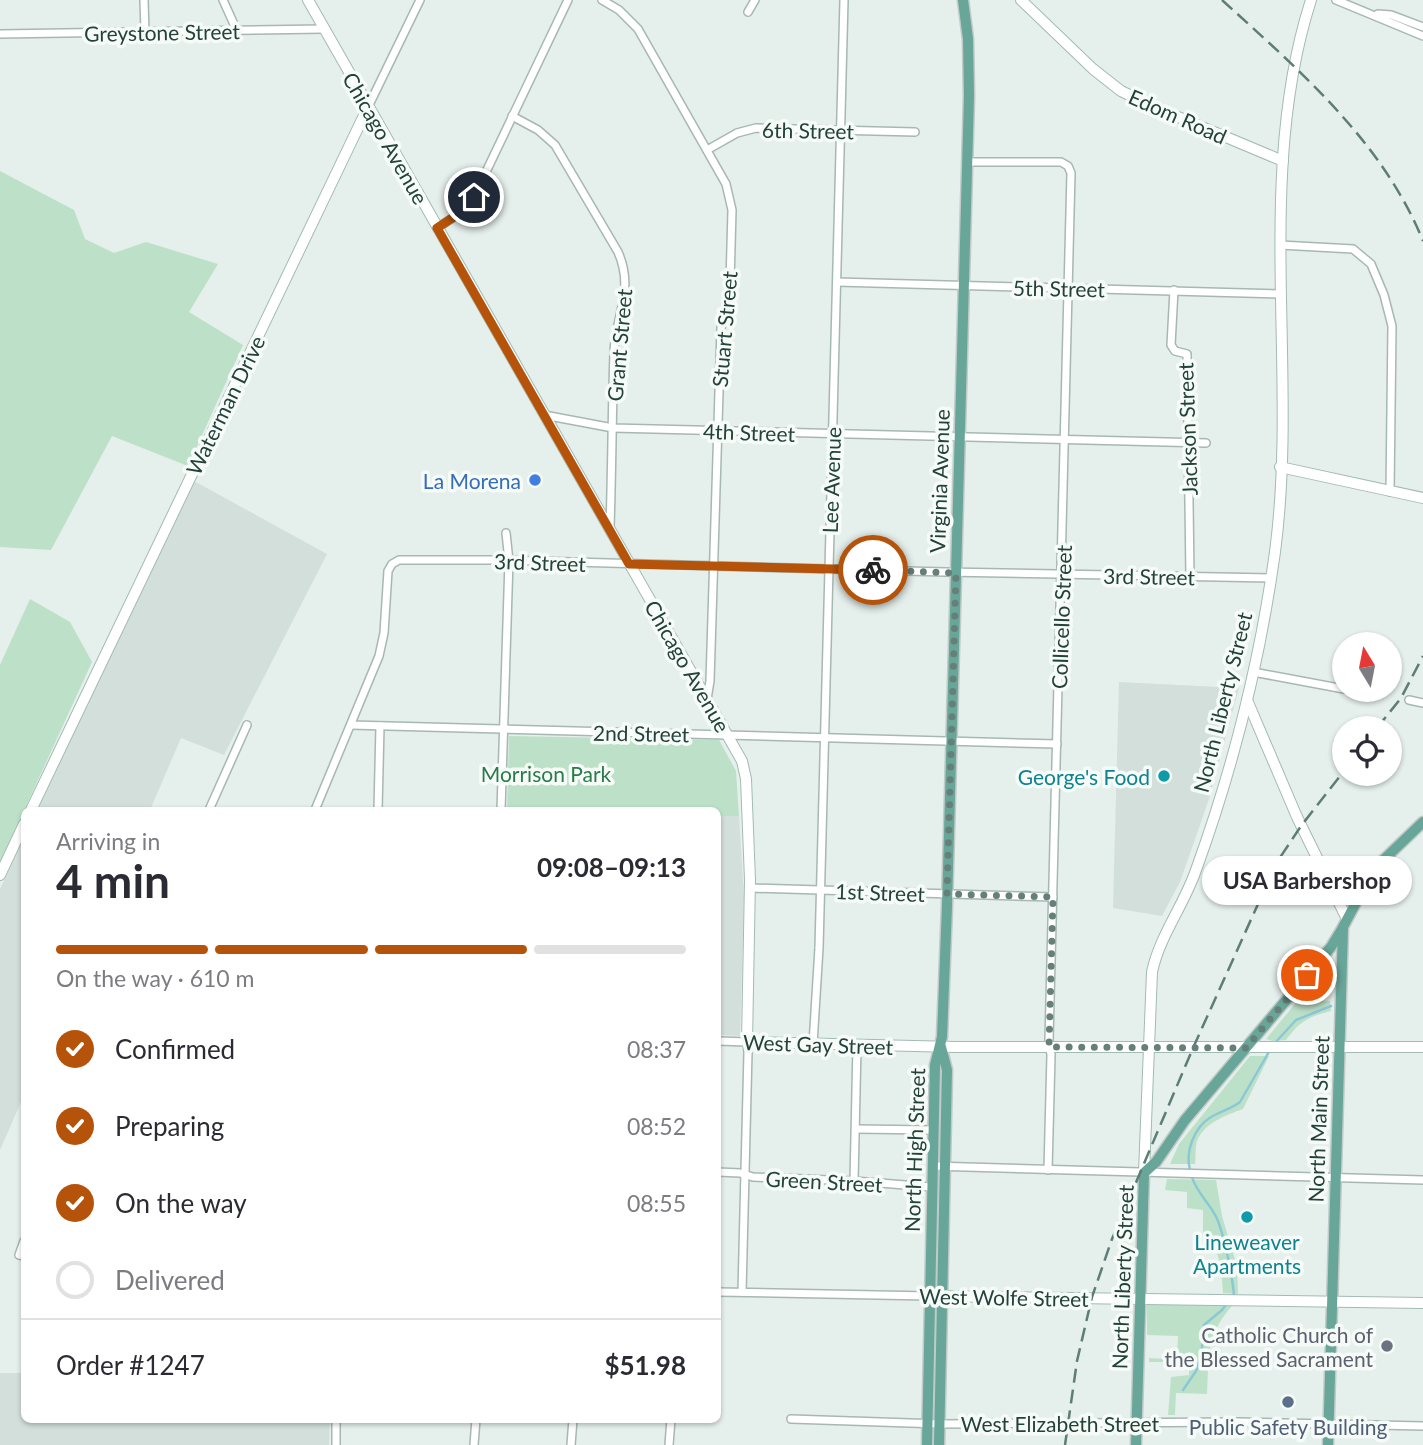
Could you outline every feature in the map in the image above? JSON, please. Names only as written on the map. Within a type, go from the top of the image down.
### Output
[{"type":"main road","name":"Virginia Avenue","points":[[941,1047],[967,162],[969,61],[963,0]]},
{"type":"main road","name":"North Main Street","points":[[1328,1445],[1345,923],[1374,869],[1423,822]]},
{"type":"main road","points":[[1144,1173],[1156,1162],[1185,1120],[1331,947],[1345,923]]},
{"type":"main road","name":"North High Street","points":[[927,1445],[935,1065],[941,1047]]},
{"type":"main road","name":"North High Street","points":[[939,1445],[947,1069],[941,1047]]},
{"type":"main road","name":"North Liberty Street","points":[[1136,1445],[1144,1173]]},
{"type":"street","points":[[144,0],[145,32]]},
{"type":"street","points":[[223,0],[237,31]]},
{"type":"street","name":"Chicago Avenue","points":[[308,0],[740,757],[746,775],[750,888],[742,1293]]},
{"type":"street","name":"Waterman Drive","points":[[32,807],[420,0]]},
{"type":"street","points":[[437,228],[463,211],[471,202],[568,0]]},
{"type":"street","name":"Stuart Street","points":[[602,0],[619,10],[635,26],[726,184],[732,210],[730,289],[721,325],[710,681],[707,700]]},
{"type":"street","points":[[748,12],[755,0]]},
{"type":"street","name":"Lee Avenue","points":[[813,1044],[820,890],[844,0]]},
{"type":"street","name":"Edom Road","points":[[1020,0],[1093,69],[1121,91],[1283,162]]},
{"type":"street","name":"North Liberty Street","points":[[1144,1173],[1147,1047],[1154,962],[1197,870],[1236,748],[1270,578],[1279,506],[1283,162],[1293,74],[1311,0]]},
{"type":"street","points":[[1336,0],[1423,36]]},
{"type":"street","points":[[1370,14],[1391,15],[1423,27]]},
{"type":"street","name":"Greystone Street","points":[[0,34],[324,29]]},
{"type":"street","name":"Grant Street","points":[[512,117],[542,132],[559,151],[623,265],[626,291],[615,348],[610,531]]},
{"type":"street","name":"6th Street","points":[[706,150],[733,135],[756,128],[915,132]]},
{"type":"street","name":"Collicello Street","points":[[967,162],[1061,162],[1068,166],[1070,173],[1048,1170]]},
{"type":"street","points":[[1280,245],[1353,249],[1371,264],[1392,326],[1390,492]]},
{"type":"street","name":"5th Street","points":[[837,282],[1281,294]]},
{"type":"street","name":"Jackson Street","points":[[1174,290],[1171,345],[1175,351],[1187,354],[1190,577]]},
{"type":"street","name":"4th Street","points":[[544,415],[613,428],[1206,443]]},
{"type":"street","points":[[1280,467],[1423,498]]},
{"type":"street","points":[[501,807],[509,561],[506,533]]},
{"type":"street","name":"3rd Street","points":[[351,725],[378,660],[384,632],[388,571],[397,561],[509,561],[1270,578]]},
{"type":"street","points":[[1253,672],[1332,687]]},
{"type":"street","points":[[1246,699],[1345,923]]},
{"type":"street","points":[[1409,700],[1423,703]]},
{"type":"street","points":[[210,807],[247,725]]},
{"type":"street","points":[[317,807],[351,725]]},
{"type":"street","name":"2nd Street","points":[[351,725],[1057,744]]},
{"type":"street","points":[[378,807],[380,726]]},
{"type":"street","points":[[0,875],[21,830]]},
{"type":"street","name":"1st Street","points":[[750,888],[1053,897]]},
{"type":"street","name":"West Gay Street","points":[[721,1041],[941,1047],[1423,1047]]},
{"type":"street","points":[[854,1181],[857,1046]]},
{"type":"street","points":[[856,1129],[933,1130]]},
{"type":"street","points":[[932,1166],[1423,1180]]},
{"type":"street","name":"Green Street","points":[[721,1172],[931,1187]]},
{"type":"street","name":"West Wolfe Street","points":[[721,1292],[1423,1303]]},
{"type":"street","name":"West Elizabeth Street","points":[[791,1419],[940,1424],[1423,1426]]},
{"type":"street","points":[[335,1445],[336,1423]]},
{"type":"street","points":[[474,1445],[476,1423]]},
{"type":"street","points":[[571,1445],[573,1423]]},
{"type":"street","points":[[669,1445],[671,1423]]},
{"type":"shaded area","points":[[194,481],[327,554],[224,755],[181,738],[151,807],[38,807]]},
{"type":"shaded area","points":[[1119,682],[1239,688],[1209,799],[1180,882],[1162,916],[1113,908]]},
{"type":"shaded area","points":[[721,816],[739,816],[744,897],[740,1036],[721,1035]]},
{"type":"shaded area","points":[[21,844],[21,1102],[0,1150],[0,889]]},
{"type":"shaded area","points":[[0,1373],[21,1373],[21,1423],[330,1423],[329,1445],[0,1445]]},
{"type":"green space","points":[[0,171],[74,210],[85,239],[114,253],[146,242],[218,264],[189,312],[243,345],[188,466],[112,436],[51,550],[0,547]]},
{"type":"green space","points":[[30,599],[70,622],[92,662],[26,807],[21,807],[21,817],[0,863],[0,665]]},
{"type":"green space","name":"Morrison Park","points":[[509,736],[719,740],[736,771],[739,816],[721,816],[721,807],[507,807]]},
{"type":"green space","points":[[1299,999],[1330,1001],[1331,1011],[1305,1021],[1286,1040],[1266,1039]]},
{"type":"green space","points":[[1250,1056],[1269,1056],[1243,1109],[1223,1117],[1205,1129],[1197,1141],[1195,1164],[1170,1164],[1179,1144]]},
{"type":"green space","points":[[1167,1179],[1216,1180],[1222,1216],[1237,1266],[1238,1294],[1223,1293],[1217,1254],[1203,1234],[1203,1210],[1187,1208],[1187,1192],[1165,1190]]},
{"type":"green space","points":[[1147,1305],[1233,1305],[1213,1336],[1207,1394],[1176,1393],[1175,1415],[1168,1415],[1171,1377],[1189,1375],[1189,1368],[1177,1362],[1149,1362],[1149,1358],[1167,1359],[1167,1356],[1177,1356],[1178,1336],[1147,1335]]},
{"type":"waterway","points":[[1274,1044],[1296,1020],[1331,1006]]},
{"type":"waterway","points":[[1190,1170],[1190,1148],[1196,1133],[1205,1121],[1240,1102],[1270,1050]]},
{"type":"waterway","points":[[1192,1177],[1221,1229],[1233,1285],[1234,1294],[1231,1297]]},
{"type":"waterway","points":[[1183,1390],[1201,1358],[1204,1325],[1228,1302]]},
{"type":"railway","points":[[1222,0],[1309,81],[1362,140],[1386,171],[1423,241]]},
{"type":"railway","points":[[1387,716],[1401,698],[1423,656]]},
{"type":"railway","points":[[1065,1445],[1077,1361],[1092,1297],[1112,1239],[1193,1048],[1277,862],[1332,786]]},
{"type":"way so far","points":[[873,570],[956,573],[947,894],[1053,897],[1049,1047],[1246,1048],[1307,975]]},
{"type":"place","name":"La Morena","points":[[535,480]]},
{"type":"place","name":"George's Food","points":[[1164,776]]},
{"type":"place","name":"USA Barbershop","points":[[1307,975]]},
{"type":"place","name":"Lineweaver Apartments","points":[[1247,1217]]},
{"type":"place","name":"Catholic Church of the Blessed Sacrament","points":[[1387,1346]]},
{"type":"place","name":"Public Safety Building","points":[[1288,1402]]},
{"type":"route","points":[[474,197],[463,211],[437,228],[629,564],[873,570]]}]
